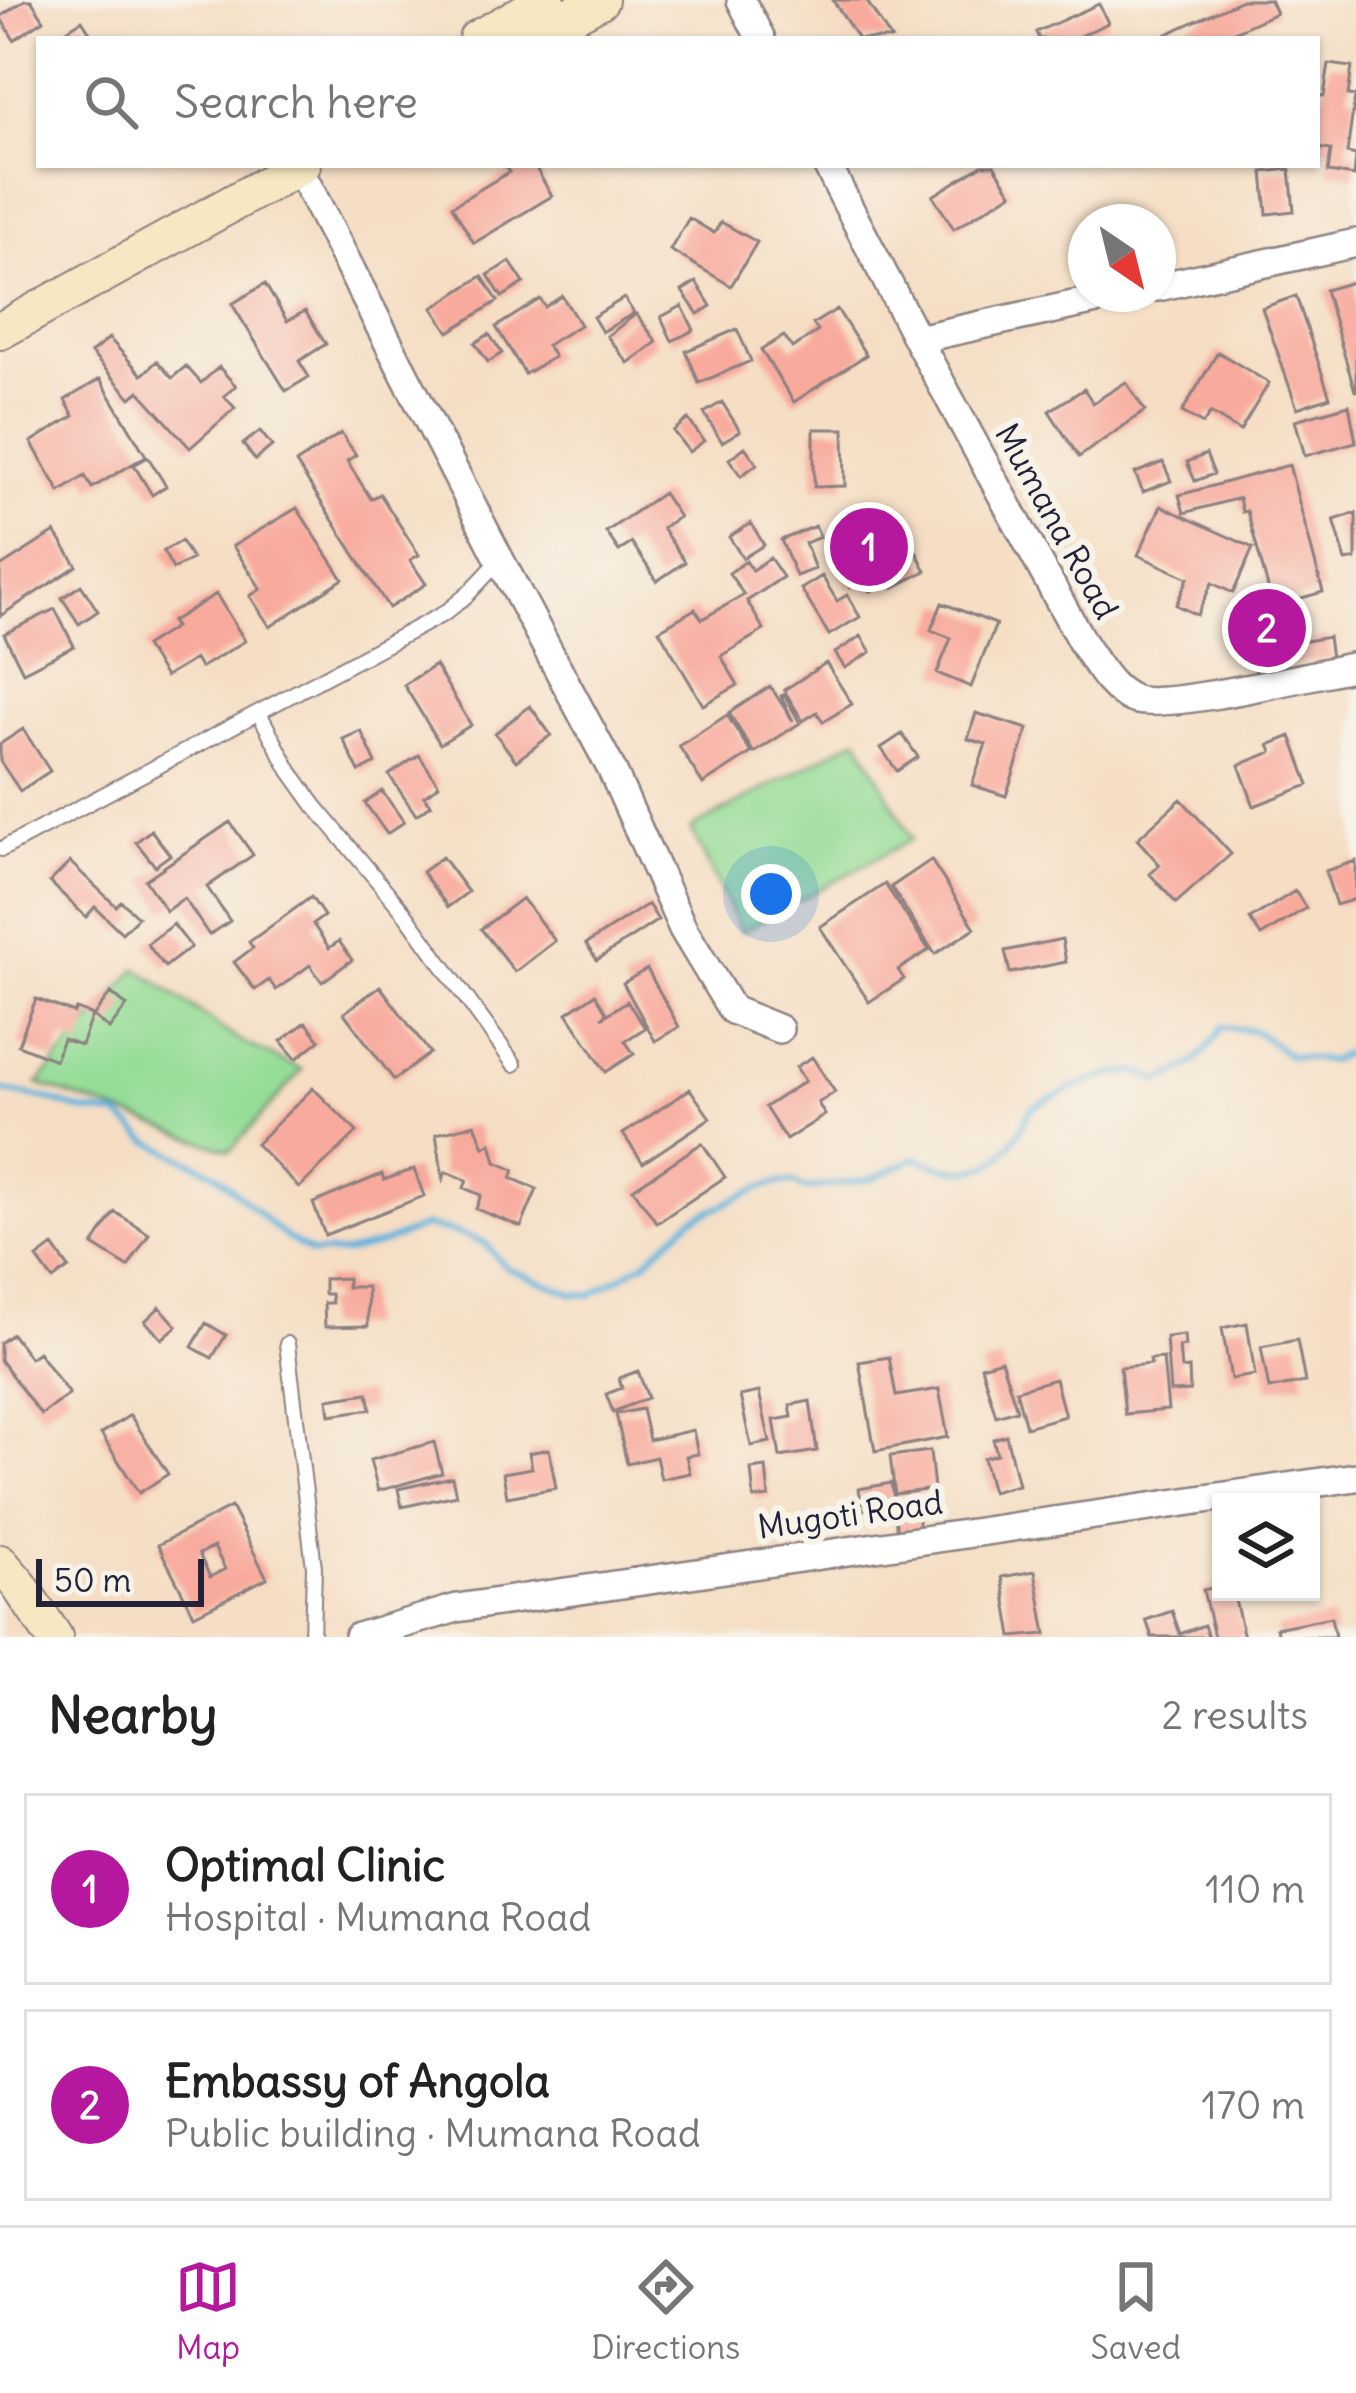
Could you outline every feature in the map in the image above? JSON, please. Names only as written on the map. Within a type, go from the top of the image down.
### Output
[{"type":"main road","points":[[484,36],[541,13],[600,0]]},
{"type":"main road","points":[[0,304],[247,168]]},
{"type":"main road","points":[[0,332],[295,168]]},
{"type":"main road","points":[[0,1563],[54,1637]]},
{"type":"street","points":[[741,0],[759,36]]},
{"type":"street","points":[[300,168],[611,768],[683,928],[732,1010],[779,1029]]},
{"type":"street","name":"Mumana Road","points":[[829,168],[1083,644],[1109,683],[1135,701],[1178,700],[1356,666]]},
{"type":"street","points":[[1176,282],[1356,243]]},
{"type":"street","points":[[917,339],[1068,306]]},
{"type":"street","name":"Mugoti Road","points":[[358,1637],[458,1608],[1356,1477]]},
{"type":"lane","points":[[2,849],[445,613],[500,560]]},
{"type":"lane","points":[[259,712],[315,806],[407,916],[514,1064]]},
{"type":"lane","points":[[287,1344],[314,1567],[312,1637]]},
{"type":"green space","points":[[858,738],[912,839],[741,932],[691,829]]},
{"type":"green space","points":[[137,968],[238,1040],[302,1070],[230,1151],[38,1084]]},
{"type":"building","points":[[31,0],[44,20],[14,40],[0,17]]},
{"type":"building","points":[[833,0],[866,0],[889,36],[856,36]]},
{"type":"building","points":[[1242,0],[1270,0],[1276,13],[1233,36],[1167,34]]},
{"type":"building","points":[[1099,4],[1108,23],[1080,36],[1038,36],[1036,32]]},
{"type":"building","points":[[82,20],[92,36],[58,36]]},
{"type":"building","points":[[1329,64],[1352,67],[1348,95],[1355,96],[1347,153],[1356,155],[1354,176],[1328,172],[1331,150],[1320,148],[1320,95],[1324,96]]},
{"type":"building","points":[[506,168],[536,168],[552,196],[474,243],[452,206],[509,172]]},
{"type":"building","points":[[977,168],[996,168],[1012,193],[954,229],[933,196]]},
{"type":"building","points":[[1290,169],[1294,211],[1267,214],[1263,172]]},
{"type":"building","points":[[689,218],[714,233],[721,222],[757,242],[731,286],[670,250]]},
{"type":"building","points":[[510,262],[524,283],[502,297],[488,275]]},
{"type":"building","points":[[482,276],[498,301],[449,332],[433,308]]},
{"type":"building","points":[[1356,281],[1356,391],[1355,391],[1325,290]]},
{"type":"building","points":[[696,282],[711,306],[698,314],[682,291]]},
{"type":"building","points":[[265,284],[287,321],[305,311],[326,344],[299,361],[309,377],[286,391],[232,304]]},
{"type":"building","points":[[562,296],[580,325],[547,345],[554,357],[525,374],[496,327],[540,299],[545,307]]},
{"type":"building","points":[[1296,296],[1330,397],[1297,408],[1262,308]]},
{"type":"building","points":[[624,298],[634,313],[602,332],[593,317]]},
{"type":"building","points":[[682,306],[694,330],[672,341],[661,317]]},
{"type":"building","points":[[837,309],[866,355],[794,402],[761,350],[784,336],[792,348],[818,331],[813,324]]},
{"type":"building","points":[[636,314],[657,342],[628,363],[607,336]]},
{"type":"building","points":[[737,329],[751,361],[699,383],[686,351]]},
{"type":"building","points":[[489,334],[502,353],[488,362],[475,343]]},
{"type":"building","points":[[109,338],[142,375],[157,361],[172,378],[186,366],[201,383],[219,367],[236,386],[224,396],[235,408],[190,448],[139,391],[131,398],[91,353]]},
{"type":"building","points":[[1218,352],[1269,383],[1240,431],[1210,413],[1203,424],[1182,412]]},
{"type":"building","points":[[100,379],[146,456],[92,488],[85,476],[60,492],[31,442],[74,416],[65,400]]},
{"type":"building","points":[[1126,382],[1145,411],[1079,457],[1049,411],[1084,389],[1093,403]]},
{"type":"building","points":[[722,402],[740,431],[722,442],[704,413]]},
{"type":"building","points":[[1349,405],[1356,442],[1305,456],[1295,420]]},
{"type":"building","points":[[688,419],[704,441],[689,452],[673,431]]},
{"type":"building","points":[[814,429],[844,429],[845,486],[814,487]]},
{"type":"building","points":[[260,431],[272,446],[255,460],[243,444]]},
{"type":"building","points":[[341,433],[356,455],[347,461],[371,499],[380,494],[419,555],[410,560],[426,584],[389,608],[296,463]]},
{"type":"building","points":[[745,447],[757,464],[741,476],[729,459]]},
{"type":"building","points":[[1206,454],[1214,474],[1195,481],[1187,462]]},
{"type":"building","points":[[148,457],[166,486],[152,495],[134,465]]},
{"type":"building","points":[[1163,462],[1171,481],[1143,492],[1135,473]]},
{"type":"building","points":[[1289,465],[1323,592],[1273,606],[1247,511],[1242,512],[1239,498],[1184,513],[1179,495]]},
{"type":"building","points":[[663,493],[679,517],[662,528],[685,562],[657,581],[632,543],[619,551],[606,532]]},
{"type":"building","points":[[1161,506],[1253,548],[1233,593],[1212,583],[1197,615],[1176,605],[1188,578],[1138,555]]},
{"type":"building","points":[[297,508],[343,579],[270,627],[250,596],[261,589],[233,546]]},
{"type":"building","points":[[1356,513],[1356,559],[1346,561],[1334,520]]},
{"type":"building","points":[[900,519],[926,571],[894,587],[891,581],[871,591],[865,580],[850,588],[842,572],[851,568],[841,548]]},
{"type":"building","points":[[751,523],[764,545],[743,558],[729,537]]},
{"type":"building","points":[[815,526],[820,537],[805,543],[815,569],[796,576],[781,540]]},
{"type":"building","points":[[55,532],[77,566],[0,616],[0,567]]},
{"type":"building","points":[[181,541],[192,559],[173,569],[163,551]]},
{"type":"building","points":[[770,558],[783,577],[747,601],[764,630],[721,656],[738,685],[703,705],[659,630],[695,609],[702,619],[744,595],[729,573],[746,561],[752,570]]},
{"type":"building","points":[[822,576],[837,601],[847,595],[860,617],[829,635],[801,589]]},
{"type":"building","points":[[81,585],[98,611],[79,624],[62,598]]},
{"type":"building","points":[[216,594],[245,641],[200,668],[195,659],[165,677],[145,646],[175,627],[171,622]]},
{"type":"building","points":[[942,603],[996,624],[971,687],[937,673],[951,638],[931,630]]},
{"type":"building","points":[[55,609],[74,646],[23,672],[4,634]]},
{"type":"building","points":[[1289,613],[1293,633],[1250,643],[1245,624]]},
{"type":"building","points":[[861,636],[871,652],[845,668],[835,653]]},
{"type":"building","points":[[1328,637],[1331,658],[1256,672],[1253,651]]},
{"type":"building","points":[[826,663],[852,704],[823,722],[817,712],[803,721],[784,690]]},
{"type":"building","points":[[435,665],[471,725],[440,744],[404,685]]},
{"type":"building","points":[[770,686],[793,721],[784,694],[800,723],[754,753],[729,713]]},
{"type":"building","points":[[530,706],[551,735],[516,761],[495,733]]},
{"type":"building","points":[[976,713],[1028,729],[1006,796],[972,785],[986,744],[968,739]]},
{"type":"building","points":[[727,715],[751,753],[703,784],[679,746]]},
{"type":"building","points":[[23,729],[50,771],[20,791],[0,761],[0,744]]},
{"type":"building","points":[[361,731],[376,763],[359,772],[343,739]]},
{"type":"building","points":[[902,734],[918,757],[897,771],[881,748]]},
{"type":"building","points":[[1291,736],[1309,785],[1254,806],[1239,765],[1272,752],[1269,745]]},
{"type":"building","points":[[419,755],[439,785],[424,796],[431,805],[416,815],[389,775]]},
{"type":"building","points":[[382,791],[404,822],[387,834],[365,803]]},
{"type":"building","points":[[1181,799],[1231,854],[1176,903],[1150,874],[1160,865],[1137,839]]},
{"type":"building","points":[[230,822],[253,855],[207,887],[230,921],[209,935],[184,898],[166,911],[145,880]]},
{"type":"building","points":[[151,830],[170,855],[155,866],[136,842]]},
{"type":"building","points":[[442,857],[468,892],[448,907],[422,872]]},
{"type":"building","points":[[931,860],[975,928],[935,954],[891,887]]},
{"type":"building","points":[[1356,861],[1356,899],[1336,905],[1325,871]]},
{"type":"building","points":[[70,862],[116,906],[121,901],[138,917],[122,933],[95,907],[86,917],[50,882]]},
{"type":"building","points":[[885,884],[929,950],[898,970],[904,979],[869,1002],[820,927]]},
{"type":"building","points":[[1295,891],[1306,908],[1261,936],[1250,919]]},
{"type":"building","points":[[311,897],[324,916],[313,924],[329,948],[339,941],[352,960],[322,982],[310,965],[276,990],[269,980],[255,990],[234,962],[253,948],[249,942]]},
{"type":"building","points":[[522,898],[555,941],[515,972],[481,929]]},
{"type":"building","points":[[648,904],[658,920],[597,960],[586,944]]},
{"type":"building","points":[[173,924],[191,947],[165,967],[147,944]]},
{"type":"building","points":[[1062,939],[1066,962],[1010,973],[1005,951]]},
{"type":"building","points":[[647,969],[679,1027],[655,1041],[623,983]]},
{"type":"building","points":[[380,986],[430,1053],[394,1080],[344,1013]]},
{"type":"building","points":[[111,993],[127,1006],[109,1029],[93,1016]]},
{"type":"building","points":[[595,994],[607,1013],[602,1018],[627,1001],[645,1028],[625,1041],[634,1054],[606,1072],[567,1013]]},
{"type":"building","points":[[36,999],[92,1015],[81,1045],[63,1039],[55,1060],[18,1045]]},
{"type":"building","points":[[306,1022],[320,1040],[296,1059],[281,1041]]},
{"type":"building","points":[[812,1057],[835,1092],[818,1103],[825,1115],[786,1140],[765,1107],[805,1081],[796,1067]]},
{"type":"building","points":[[313,1088],[357,1132],[299,1188],[256,1144]]},
{"type":"building","points":[[690,1089],[710,1118],[643,1163],[623,1134]]},
{"type":"building","points":[[475,1124],[484,1147],[491,1143],[496,1162],[514,1170],[511,1178],[537,1189],[521,1227],[476,1209],[481,1195],[464,1188],[467,1180],[446,1172],[443,1179],[436,1134]]},
{"type":"building","points":[[702,1143],[725,1177],[657,1223],[633,1189]]},
{"type":"building","points":[[414,1169],[424,1196],[325,1235],[313,1203],[382,1174],[384,1180]]},
{"type":"building","points":[[115,1212],[149,1234],[128,1267],[93,1245]]},
{"type":"building","points":[[53,1246],[69,1268],[53,1280],[37,1258]]},
{"type":"building","points":[[347,1278],[347,1287],[367,1287],[368,1326],[325,1327],[324,1303],[332,1303],[331,1294],[324,1294],[324,1279]]},
{"type":"building","points":[[160,1307],[177,1326],[162,1339],[145,1321]]},
{"type":"building","points":[[206,1323],[226,1335],[212,1358],[192,1347]]},
{"type":"building","points":[[1247,1323],[1255,1375],[1231,1379],[1222,1328]]},
{"type":"building","points":[[12,1334],[30,1358],[38,1352],[69,1394],[41,1415],[0,1360],[0,1343]]},
{"type":"building","points":[[1184,1335],[1185,1346],[1179,1347],[1181,1369],[1189,1368],[1190,1391],[1170,1392],[1166,1337]]},
{"type":"building","points":[[1297,1340],[1305,1382],[1269,1389],[1261,1347]]},
{"type":"building","points":[[889,1357],[896,1396],[939,1389],[948,1437],[875,1451],[859,1362]]},
{"type":"building","points":[[1163,1358],[1168,1410],[1125,1414],[1120,1367]]},
{"type":"building","points":[[1001,1360],[1017,1410],[996,1416],[981,1366]]},
{"type":"building","points":[[638,1371],[648,1398],[613,1412],[606,1394],[622,1388],[619,1378]]},
{"type":"building","points":[[1055,1379],[1065,1416],[1026,1427],[1016,1390]]},
{"type":"building","points":[[759,1392],[770,1442],[751,1446],[740,1396]]},
{"type":"building","points":[[368,1393],[371,1409],[330,1415],[328,1399]]},
{"type":"building","points":[[810,1401],[817,1451],[780,1457],[774,1420],[792,1417],[790,1405]]},
{"type":"building","points":[[642,1409],[649,1440],[693,1430],[698,1454],[686,1456],[690,1473],[661,1479],[656,1457],[627,1464],[616,1414]]},
{"type":"building","points":[[130,1415],[168,1474],[139,1493],[101,1434]]},
{"type":"building","points":[[1006,1435],[1018,1485],[992,1492],[983,1458],[997,1454],[993,1439]]},
{"type":"building","points":[[434,1442],[442,1473],[378,1491],[370,1460]]},
{"type":"building","points":[[549,1449],[556,1488],[507,1497],[503,1473],[532,1468],[529,1453]]},
{"type":"building","points":[[930,1451],[934,1489],[895,1494],[890,1456]]},
{"type":"building","points":[[766,1467],[769,1497],[754,1499],[751,1469]]},
{"type":"building","points":[[452,1477],[456,1495],[402,1507],[398,1489]]},
{"type":"building","points":[[891,1483],[895,1504],[863,1510],[859,1489]]},
{"type":"building","points":[[231,1507],[267,1578],[194,1615],[158,1545]],"holes":[[[214,1547],[225,1569],[210,1577],[199,1554]]]},
{"type":"building","points":[[917,1508],[919,1534],[897,1537],[895,1511]]},
{"type":"building","points":[[1035,1571],[1046,1634],[1012,1637],[1002,1577]]},
{"type":"building","points":[[1212,1588],[1212,1601],[1235,1601],[1244,1637],[1214,1637],[1203,1590]]},
{"type":"building","points":[[1172,1611],[1180,1634],[1204,1625],[1208,1637],[1152,1637],[1146,1620]]},
{"type":"building","points":[[1331,1617],[1335,1637],[1278,1637],[1276,1628]]},
{"type":"waterway","points":[[0,1090],[119,1116],[148,1141],[215,1173],[285,1237],[312,1253],[345,1253],[425,1226],[485,1243],[506,1268],[572,1294],[590,1295],[645,1262],[692,1219],[776,1183],[793,1182],[805,1189],[871,1179],[916,1158],[957,1170],[987,1166],[1010,1145],[1031,1108],[1120,1073],[1135,1072],[1159,1081],[1189,1067],[1222,1027],[1253,1030],[1290,1056],[1331,1061],[1356,1047]]},
{"type":"place","name":"Optimal Clinic","points":[[869,547]]},
{"type":"place","name":"Embassy of Angola","points":[[1267,628]]}]
